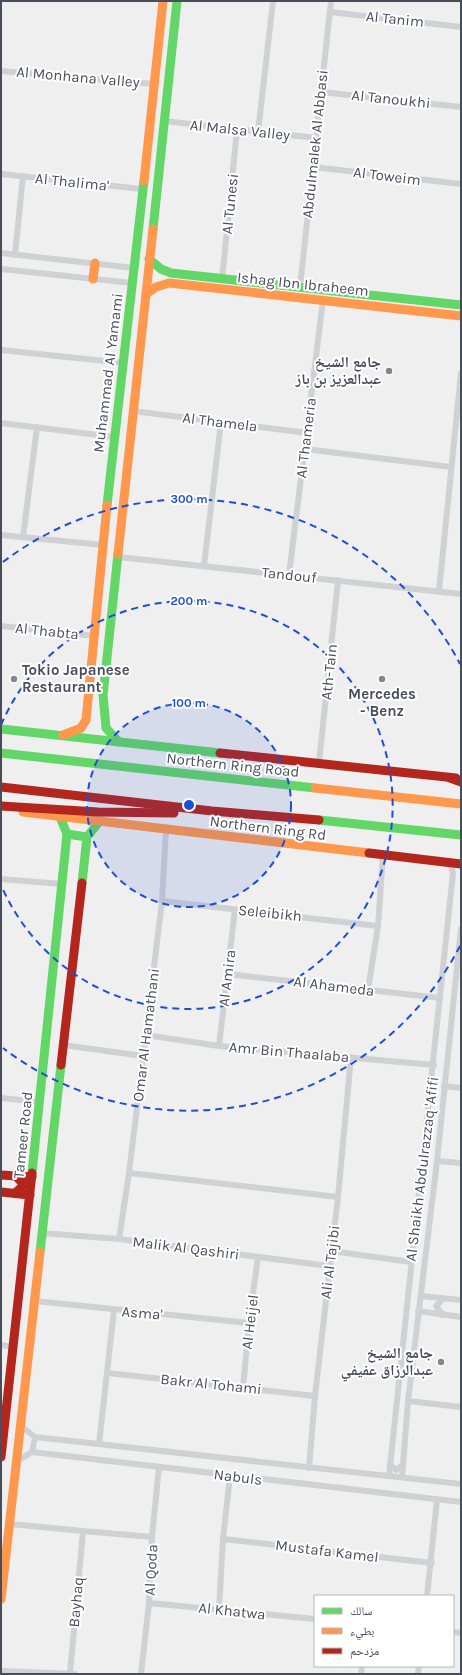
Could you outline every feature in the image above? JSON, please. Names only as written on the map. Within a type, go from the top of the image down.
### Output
[{"type":"main road","name":"Muhammad Al Yamami","points":[[63,735],[81,728],[86,720],[114,437],[124,363],[163,1]]},
{"type":"main road","name":"Muhammad Al Yamami","points":[[119,742],[106,728],[103,695],[177,1]]},
{"type":"main road","points":[[159,44],[172,44]]},
{"type":"main road","name":"Ishag Ibn Ibraheem","points":[[149,259],[166,272],[177,274],[461,305]]},
{"type":"main road","points":[[93,279],[95,263]]},
{"type":"main road","points":[[177,274],[170,278],[172,282],[178,284]]},
{"type":"main road","name":"Ishag Ibn Ibraheem","points":[[146,294],[163,284],[178,284],[461,316]]},
{"type":"main road","points":[[122,377],[137,378]]},
{"type":"main road","points":[[88,693],[99,702],[101,702],[103,695]]},
{"type":"main road","points":[[1,729],[461,779]]},
{"type":"main road","name":"Northern Ring Road","points":[[1,753],[461,804]]},
{"type":"main road","points":[[450,778],[461,782]]},
{"type":"main road","points":[[1,787],[212,811],[374,825],[461,835]]},
{"type":"main road","points":[[1,806],[98,812],[176,813],[212,811]]},
{"type":"main road","name":"Northern Ring Rd","points":[[1,810],[461,864]]},
{"type":"main road","points":[[60,817],[68,834],[87,837]]},
{"type":"main road","points":[[1,1599],[2,1578],[18,1461],[41,1233],[87,837],[99,822]]},
{"type":"main road","name":"Tameer Road","points":[[1,1457],[3,1422],[35,1154],[68,834]]},
{"type":"main road","points":[[36,1141],[52,1143]]},
{"type":"main road","points":[[35,1154],[51,1156]]},
{"type":"main road","points":[[1,1175],[32,1177]]},
{"type":"main road","points":[[16,1176],[24,1185],[16,1193]]},
{"type":"main road","points":[[1,1192],[30,1195]]},
{"type":"street","points":[[258,132],[273,1]]},
{"type":"street","name":"Abdulmalek Al Abbasi","points":[[300,287],[331,1]]},
{"type":"street","name":"Al Tanim","points":[[330,12],[461,26]]},
{"type":"street","name":"Al Monhana Valley","points":[[1,71],[154,84]]},
{"type":"street","name":"Al Tanoukhi","points":[[321,92],[461,106]]},
{"type":"street","name":"Al Malsa Valley","points":[[164,121],[316,138]]},
{"type":"street","name":"Al Tunesi","points":[[222,279],[237,130]]},
{"type":"street","name":"Al Toweim","points":[[313,167],[461,184]]},
{"type":"street","name":"Al Thalima'","points":[[1,174],[142,189]]},
{"type":"street","points":[[15,255],[23,176]]},
{"type":"street","points":[[1,253],[134,268]]},
{"type":"street","points":[[1,269],[132,283]]},
{"type":"street","name":"Al Thameria","points":[[289,575],[323,300]]},
{"type":"street","points":[[1,350],[124,363]]},
{"type":"street","points":[[439,591],[461,373]]},
{"type":"street","name":"Al Thamela","points":[[133,411],[307,433]]},
{"type":"street","points":[[204,566],[221,422]]},
{"type":"street","points":[[1,423],[114,437]]},
{"type":"street","points":[[23,537],[37,427]]},
{"type":"street","points":[[305,449],[451,467]]},
{"type":"street","points":[[453,451],[461,452]]},
{"type":"street","points":[[1,535],[103,545]]},
{"type":"street","name":"Tandouf","points":[[118,557],[461,594]]},
{"type":"street","name":"Ath-Tain","points":[[319,763],[338,580]]},
{"type":"street","name":"Al Thabta","points":[[1,626],[94,636]]},
{"type":"street","name":"Omar Al Hamathani","points":[[119,1239],[129,1173],[162,901],[166,830]]},
{"type":"street","points":[[368,990],[378,926],[383,855]]},
{"type":"street","name":"Al Shaikh Abdulrazzaq 'Afifi","points":[[389,1476],[411,1262],[434,1065],[453,873],[450,863]]},
{"type":"street","points":[[453,873],[461,874]]},
{"type":"street","points":[[1,879],[62,884]]},
{"type":"street","name":"Seleibikh","points":[[162,901],[378,926]]},
{"type":"street","name":"Al Amira","points":[[219,1046],[235,909]]},
{"type":"street","name":"Al Shaikh Abdulrazzaq 'Afifi","points":[[402,1477],[408,1402],[437,1160],[461,929]]},
{"type":"street","name":"Al Ahameda","points":[[228,974],[440,998]]},
{"type":"street","name":"Amr Bin Thaalaba","points":[[146,1035],[219,1046],[434,1065]]},
{"type":"street","points":[[63,1045],[143,1056]]},
{"type":"street","name":"Ali Al Tajibi","points":[[309,1468],[315,1396],[338,1197],[350,1057]]},
{"type":"street","points":[[444,1086],[461,1088]]},
{"type":"street","points":[[1,1098],[40,1102]]},
{"type":"street","points":[[437,1160],[461,1163]]},
{"type":"street","points":[[129,1173],[338,1197]]},
{"type":"street","name":"Malik Al Qashiri","points":[[41,1233],[119,1239],[329,1266]]},
{"type":"street","points":[[331,1251],[411,1262]]},
{"type":"street","name":"Al Heijel","points":[[243,1388],[249,1323],[258,1257]]},
{"type":"street","points":[[421,1296],[461,1300]]},
{"type":"street","points":[[443,1299],[436,1306],[443,1315]]},
{"type":"street","name":"Asma'","points":[[35,1301],[249,1323]]},
{"type":"street","points":[[99,1444],[114,1310]]},
{"type":"street","points":[[418,1311],[461,1317]]},
{"type":"street","points":[[1,1345],[13,1347]]},
{"type":"street","name":"Bakr Al Tohami","points":[[108,1373],[315,1396]]},
{"type":"street","points":[[408,1402],[461,1407]]},
{"type":"street","points":[[18,1461],[32,1452],[35,1437],[21,1426]]},
{"type":"street","name":"Nabuls","points":[[35,1437],[461,1484]]},
{"type":"street","name":"Nabuls","points":[[32,1452],[461,1502]]},
{"type":"street","points":[[390,1464],[396,1470],[403,1465]]},
{"type":"street","name":"Al Qoda","points":[[141,1674],[149,1603],[152,1536],[159,1467]]},
{"type":"street","points":[[218,1609],[223,1539],[230,1476]]},
{"type":"street","points":[[427,1595],[438,1500]]},
{"type":"street","points":[[10,1524],[83,1532],[152,1536]]},
{"type":"street","name":"Bayhaq","points":[[72,1674],[83,1532]]},
{"type":"street","name":"Mustafa Kamel","points":[[223,1539],[432,1563]]},
{"type":"street","name":"Al Khatwa","points":[[149,1603],[314,1619]]},
{"type":"street","points":[[1,1671],[72,1674]]},
{"type":"traffic: fast","points":[[153,229],[177,1]]},
{"type":"traffic: fast","points":[[107,505],[144,181]]},
{"type":"traffic: fast","points":[[149,259],[161,269],[171,273],[461,305]]},
{"type":"traffic: fast","points":[[118,554],[103,695],[106,728],[119,742]]},
{"type":"traffic: fast","points":[[1,729],[220,753]]},
{"type":"traffic: fast","points":[[1,753],[315,788]]},
{"type":"traffic: fast","points":[[32,1173],[67,834],[60,817]]},
{"type":"traffic: fast","points":[[319,820],[461,835]]},
{"type":"traffic: fast","points":[[82,883],[87,837],[99,822]]},
{"type":"traffic: fast","points":[[67,834],[87,837]]},
{"type":"traffic: fast","points":[[40,1252],[61,1065]]},
{"type":"traffic: slow","points":[[144,181],[163,1]]},
{"type":"traffic: slow","points":[[118,554],[153,229]]},
{"type":"traffic: slow","points":[[93,279],[95,263]]},
{"type":"traffic: slow","points":[[146,294],[156,287],[169,283],[461,316]]},
{"type":"traffic: slow","points":[[63,735],[81,728],[86,720],[107,505]]},
{"type":"traffic: slow","points":[[315,788],[461,804]]},
{"type":"traffic: slow","points":[[23,812],[369,853]]},
{"type":"traffic: slow","points":[[1,1599],[40,1252]]},
{"type":"traffic: jam","points":[[220,753],[456,778]]},
{"type":"traffic: jam","points":[[450,778],[461,782]]},
{"type":"traffic: jam","points":[[1,787],[212,811],[319,820]]},
{"type":"traffic: jam","points":[[1,806],[98,812],[174,813]]},
{"type":"traffic: jam","points":[[369,853],[461,864]]},
{"type":"traffic: jam","points":[[61,1065],[82,883]]},
{"type":"traffic: jam","points":[[1,1457],[32,1173]]},
{"type":"traffic: jam","points":[[1,1175],[32,1177]]},
{"type":"traffic: jam","points":[[15,1193],[24,1185],[16,1176]]},
{"type":"traffic: jam","points":[[1,1192],[30,1195]]},
{"type":"place","name":"جامع الشيخ عبدالعزيز بن باز","points":[[389,371]]},
{"type":"place","name":"Tokio Japanese Restaurant","points":[[14,679]]},
{"type":"place","name":"Mercedes - Benz","points":[[382,679]]},
{"type":"place","name":"جامع الشيخ عبدالرزاق عفيفي","points":[[441,1362]]}]
